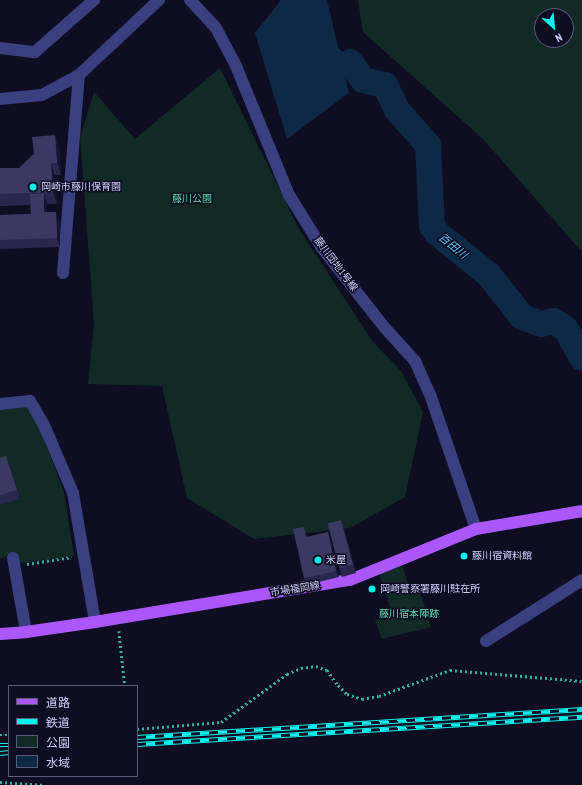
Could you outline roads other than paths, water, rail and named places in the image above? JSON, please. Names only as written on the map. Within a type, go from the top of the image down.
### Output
[{"type":"main road","name":"市場福岡線","points":[[0,634],[26,632],[95,622],[350,580],[476,529],[582,511]]},
{"type":"street","points":[[0,48],[35,52],[94,0]]},
{"type":"street","points":[[0,99],[42,95],[79,75],[159,0]]},
{"type":"street","name":"藤川団地1号線","points":[[190,0],[216,28],[226,47],[289,195],[322,248],[385,328],[416,361],[431,397],[476,529]]},
{"type":"street","points":[[63,273],[79,75]]},
{"type":"street","points":[[0,404],[30,401],[44,425],[73,493],[95,622]]},
{"type":"street","points":[[14,562],[26,632]]},
{"type":"street","points":[[486,641],[582,580]]},
{"type":"water","points":[[281,0],[327,0],[349,93],[287,139],[255,33]]},
{"type":"waterway","points":[[336,49],[350,62]]},
{"type":"waterway","name":"百田川","points":[[350,62],[363,80],[385,85],[397,110],[428,145],[432,226],[437,233],[489,275],[522,317],[541,324],[554,321],[566,329],[582,358]]},
{"type":"railway","points":[[138,737],[582,709]]},
{"type":"railway","points":[[138,744],[582,717]]},
{"type":"railway","points":[[0,745],[8,745]]},
{"type":"railway","points":[[0,753],[8,752]]},
{"type":"place","name":"岡崎市藤川保育園","points":[[33,187]]},
{"type":"place","name":"藤川宿資料館","points":[[464,556]]},
{"type":"place","name":"米屋","points":[[318,560]]},
{"type":"place","name":"岡崎警察署藤川駐在所","points":[[372,589]]},
{"type":"park label","name":"藤川公園","points":[[192,199]]},
{"type":"park label","name":"藤川宿本陣跡","points":[[409,614]]}]
